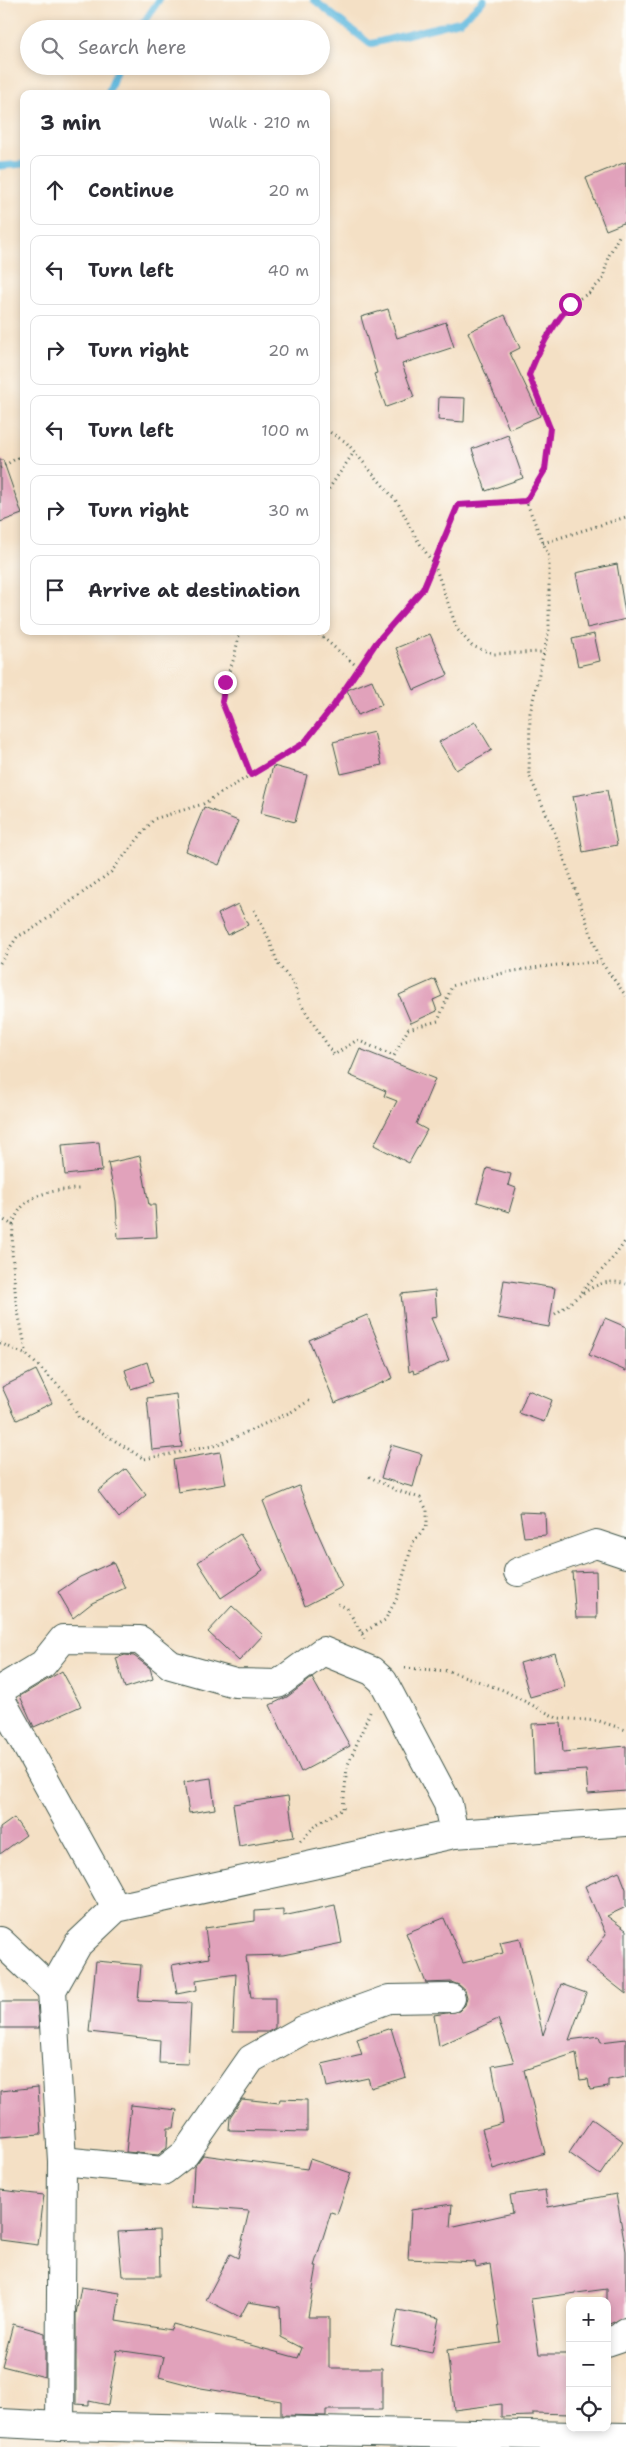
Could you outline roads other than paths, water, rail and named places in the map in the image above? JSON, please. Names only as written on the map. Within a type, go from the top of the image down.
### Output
[{"type":"street","points":[[518,1572],[596,1544],[626,1554]]},
{"type":"street","points":[[0,1690],[43,1664],[63,1639],[140,1640],[171,1665],[235,1683],[278,1684],[323,1651],[372,1671],[384,1681],[448,1804],[454,1834]]},
{"type":"street","points":[[0,1698],[116,1908]]},
{"type":"street","points":[[60,2426],[62,2161],[52,1990],[78,1944],[116,1908],[454,1834],[626,1822]]},
{"type":"street","points":[[0,1941],[52,1990]]},
{"type":"street","points":[[62,2161],[163,2171],[185,2154],[251,2059],[304,2030],[389,1999],[451,1998]]},
{"type":"street","points":[[611,2341],[619,2338],[626,2332]]},
{"type":"street","points":[[0,2423],[60,2426],[586,2433],[626,2437]]},
{"type":"waterway","points":[[145,20],[159,0]]},
{"type":"waterway","points":[[314,0],[370,44],[461,21],[484,0]]},
{"type":"waterway","points":[[109,90],[115,75]]},
{"type":"waterway","points":[[0,166],[20,164]]}]
